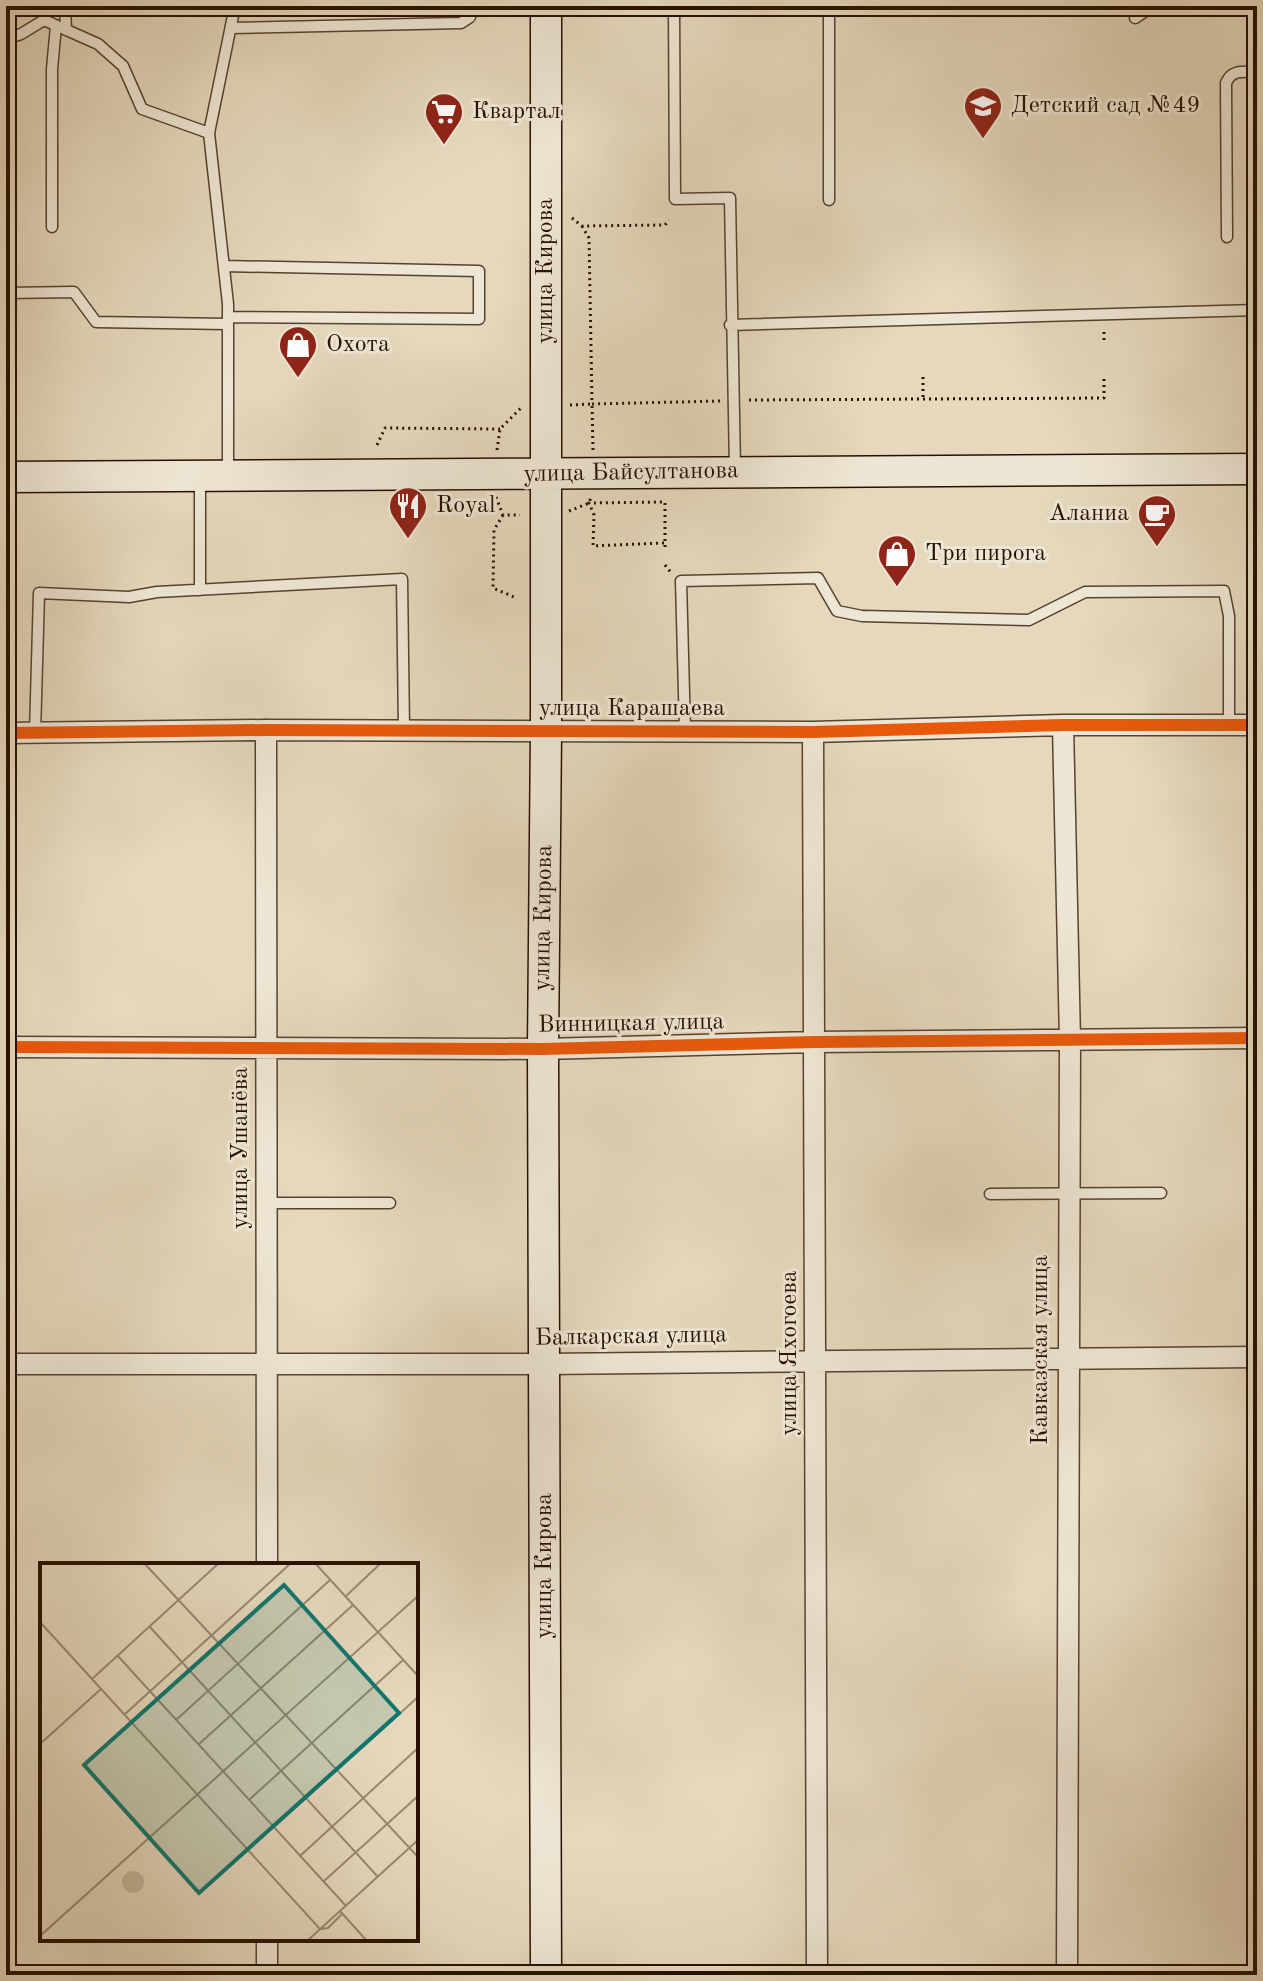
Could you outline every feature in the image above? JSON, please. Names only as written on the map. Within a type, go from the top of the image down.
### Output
[{"type":"main road","name":"улица Кирова","points":[[546,6],[543,1049],[546,1975]]},
{"type":"main road","name":"улица Байсултанова","points":[[6,477],[1257,469]]},
{"type":"street","name":"улица Карашаева","points":[[6,733],[266,730],[813,732],[1063,725],[1257,725]]},
{"type":"street","name":"Кавказская улица","points":[[1063,725],[1070,1041],[1067,1191],[1067,1975]]},
{"type":"street","name":"улица Ушанёва","points":[[266,730],[267,1563]]},
{"type":"street","name":"улица Яхогоева","points":[[813,732],[817,1975]]},
{"type":"street","name":"Винницкая улица","points":[[6,1047],[543,1049],[815,1042],[1257,1038]]},
{"type":"street","name":"Балкарская улица","points":[[6,1364],[545,1364],[1257,1357]]},
{"type":"street","points":[[267,1941],[267,1975]]},
{"type":"lane","points":[[52,227],[52,69],[65,6]]},
{"type":"lane","points":[[200,590],[228,320],[209,133],[235,6]]},
{"type":"lane","points":[[232,28],[461,23],[470,17],[471,6]]},
{"type":"lane","points":[[674,6],[675,199],[730,198],[735,471]]},
{"type":"lane","points":[[829,6],[829,200]]},
{"type":"lane","points":[[1135,18],[1153,6]]},
{"type":"lane","points":[[6,35],[9,38],[21,34],[44,20],[98,44],[123,66],[142,109],[209,133]]},
{"type":"lane","points":[[1227,237],[1226,83],[1229,76],[1236,72],[1257,72]]},
{"type":"lane","points":[[6,293],[74,292],[96,322],[479,319],[479,271],[224,266]]},
{"type":"lane","points":[[730,325],[1257,310]]},
{"type":"lane","points":[[685,731],[681,581],[818,578],[837,611],[862,616],[1029,620],[1085,592],[1224,591],[1229,616],[1229,725]]},
{"type":"lane","points":[[35,733],[39,593],[129,597],[402,579],[404,730]]},
{"type":"lane","points":[[990,1194],[1067,1191],[1161,1193]]},
{"type":"lane","points":[[267,1203],[390,1203]]},
{"type":"path","points":[[572,218],[582,226],[589,238],[593,454]]},
{"type":"path","points":[[582,226],[665,225],[669,220]]},
{"type":"path","points":[[923,377],[923,399]]},
{"type":"path","points":[[565,405],[1104,398],[1104,377]]},
{"type":"path","points":[[496,457],[500,429],[525,405]]},
{"type":"path","points":[[377,445],[385,428],[500,429]]},
{"type":"path","points":[[594,487],[589,503],[594,515],[593,546],[664,543]]},
{"type":"path","points":[[496,497],[503,515]]},
{"type":"path","points":[[565,513],[589,503],[665,502],[665,551]]},
{"type":"path","points":[[503,515],[522,515]]},
{"type":"path","points":[[503,515],[494,530],[493,588],[514,597]]},
{"type":"cycle path","points":[[6,733],[266,730],[813,732],[1063,725],[1257,725]]},
{"type":"cycle path","points":[[6,1047],[543,1049],[815,1042],[1257,1038]]},
{"type":"place","name":"Детский сад №49","points":[[983,140]]},
{"type":"place","name":"Квартал","points":[[444,146]]},
{"type":"place","name":"Охота","points":[[298,379]]},
{"type":"place","name":"Royal","points":[[408,540]]},
{"type":"place","name":"Аланиа","points":[[1157,548]]},
{"type":"place","name":"Три пирога","points":[[897,588]]}]
